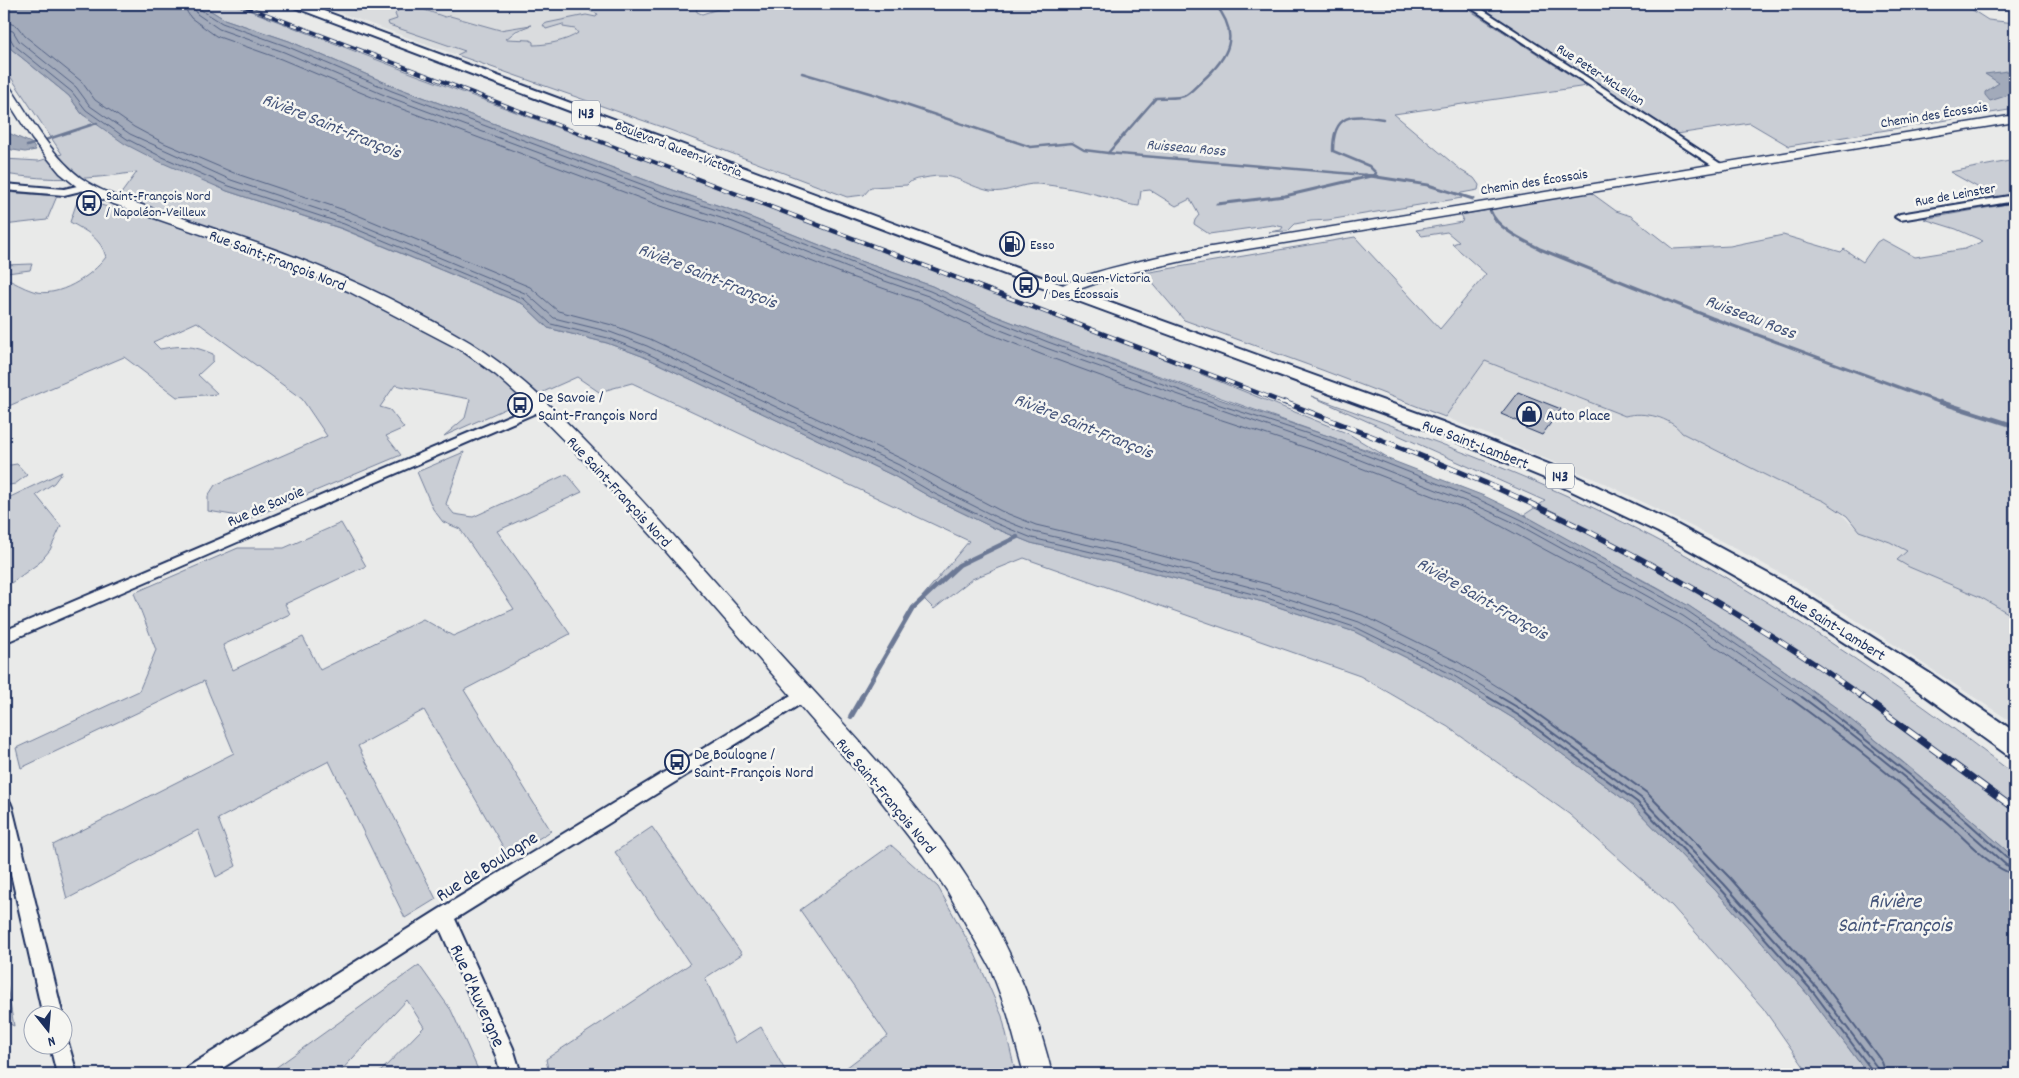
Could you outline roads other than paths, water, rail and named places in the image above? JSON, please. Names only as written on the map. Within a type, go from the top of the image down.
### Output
[{"type":"main road","name":"Boulevard Queen-Victoria","points":[[295,4],[1062,291]]},
{"type":"main road","name":"Rue Saint-Lambert","points":[[1062,291],[1474,441],[1618,503],[1705,548],[1831,621],[1921,680],[2015,746]]},
{"type":"street","points":[[314,11],[334,4]]},
{"type":"street","name":"Rue Peter-McLellan","points":[[1469,4],[1719,166]]},
{"type":"street","name":"Rue Saint-François Nord","points":[[4,86],[8,99],[48,151],[66,172],[86,187],[122,202],[270,253],[368,295],[449,336],[487,359],[505,372],[541,406],[607,474],[884,788],[922,836],[979,920],[1014,995],[1038,1074]]},
{"type":"street","name":"Chemin des Écossais","points":[[1062,291],[1090,279],[1139,265],[1719,166],[2015,118]]},
{"type":"street","points":[[4,187],[64,192],[86,187]]},
{"type":"street","name":"Rue de Leinster","points":[[1900,217],[2015,198]]},
{"type":"street","name":"Rue de Savoie","points":[[4,637],[541,406]]},
{"type":"street","name":"Rue de Boulogne","points":[[195,1074],[444,916],[802,695]]},
{"type":"street","points":[[4,807],[51,1006]]},
{"type":"street","name":"Rue d'Auvergne","points":[[444,916],[506,1055],[511,1074]]},
{"type":"street","points":[[62,1056],[67,1074]]},
{"type":"water","name":"Rivière Saint-François","points":[[4,4],[200,4],[224,19],[289,41],[393,86],[667,188],[737,212],[857,260],[932,286],[993,315],[1050,337],[1222,400],[1331,437],[1484,496],[1524,515],[1689,606],[1778,666],[1838,709],[1958,808],[2015,858],[2015,1074],[1868,1074],[1810,997],[1716,891],[1633,806],[1516,720],[1449,679],[1355,632],[1263,602],[1120,564],[1031,543],[994,528],[932,498],[894,476],[642,356],[607,343],[548,328],[523,304],[343,229],[227,191],[156,160],[125,144],[82,114],[69,96],[10,48],[4,37]]},
{"type":"water","points":[[2015,70],[2015,93],[1990,101],[1985,92],[1999,83],[1985,74]]},
{"type":"water","points":[[4,131],[31,143],[36,150],[25,152],[7,149],[4,142]]},
{"type":"waterway","name":"Ruisseau Ross","points":[[1108,153],[1156,98],[1186,95],[1219,63],[1225,54],[1229,36],[1228,26],[1215,4]]},
{"type":"waterway","points":[[802,73],[876,95],[1031,147],[1072,143],[1084,150],[1108,153]]},
{"type":"waterway","points":[[1375,175],[1376,173],[1369,166],[1333,151],[1334,139],[1336,129],[1346,119],[1353,117],[1383,119]]},
{"type":"waterway","points":[[27,146],[97,123]]},
{"type":"waterway","name":"Ruisseau Ross","points":[[1108,153],[1372,176]]},
{"type":"waterway","name":"Ruisseau Ross","points":[[1364,175],[1371,176]]},
{"type":"waterway","points":[[1217,204],[1285,196],[1371,176]]},
{"type":"waterway","name":"Ruisseau Ross","points":[[1371,176],[1428,185],[1473,199]]},
{"type":"waterway","name":"Ruisseau Ross","points":[[1490,210],[1493,217],[1504,228],[1540,249],[1712,318],[1944,404]]},
{"type":"waterway","name":"Ruisseau Ross","points":[[1940,402],[2015,426]]},
{"type":"waterway","points":[[861,698],[913,608],[959,565],[1017,537]]},
{"type":"waterway","points":[[851,716],[862,697]]},
{"type":"railway","points":[[239,4],[691,176]]},
{"type":"railway","points":[[687,175],[1287,404]]},
{"type":"railway","points":[[1284,402],[1524,500],[1597,536],[1676,578],[1752,624],[1864,698]]},
{"type":"railway","points":[[1862,697],[2015,809]]},
{"type":"place","name":"Saint-François Nord / Napoléon-Veilleux","points":[[89,203]]},
{"type":"place","name":"Esso","points":[[1012,244]]},
{"type":"place","name":"Boul. Queen-Victoria / Des Écossais","points":[[1026,285]]},
{"type":"place","name":"De Savoie / Saint-François Nord","points":[[520,405]]},
{"type":"place","name":"Auto Place","points":[[1529,414]]},
{"type":"place","name":"De Boulogne / Saint-François Nord","points":[[677,762]]}]
